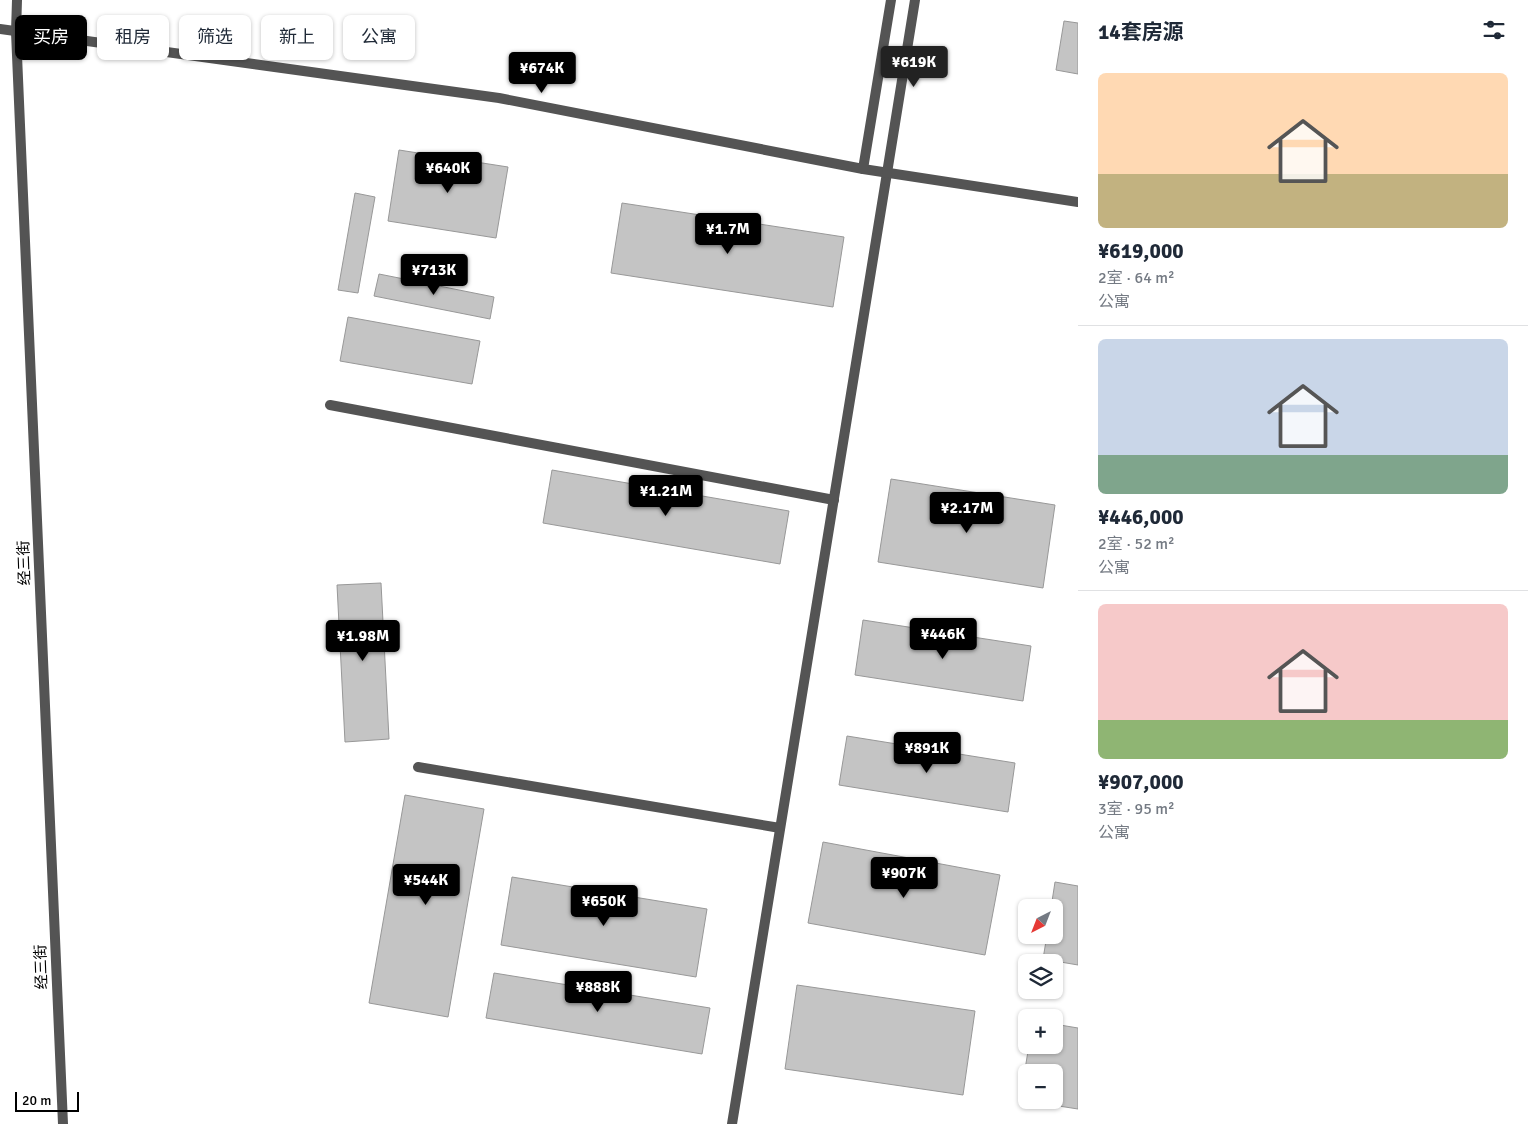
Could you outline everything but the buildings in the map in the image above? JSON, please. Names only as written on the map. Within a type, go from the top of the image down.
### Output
[{"type":"street","name":"经三街","points":[[17,0],[17,15]]},
{"type":"street","points":[[863,169],[892,0]]},
{"type":"street","points":[[732,1124],[915,0]]},
{"type":"street","points":[[0,29],[15,32]]},
{"type":"street","points":[[87,42],[499,98],[863,169],[1078,202]]},
{"type":"street","name":"经三街","points":[[17,60],[63,1124]]},
{"type":"street","points":[[330,405],[834,500]]},
{"type":"street","points":[[418,767],[780,828]]}]
